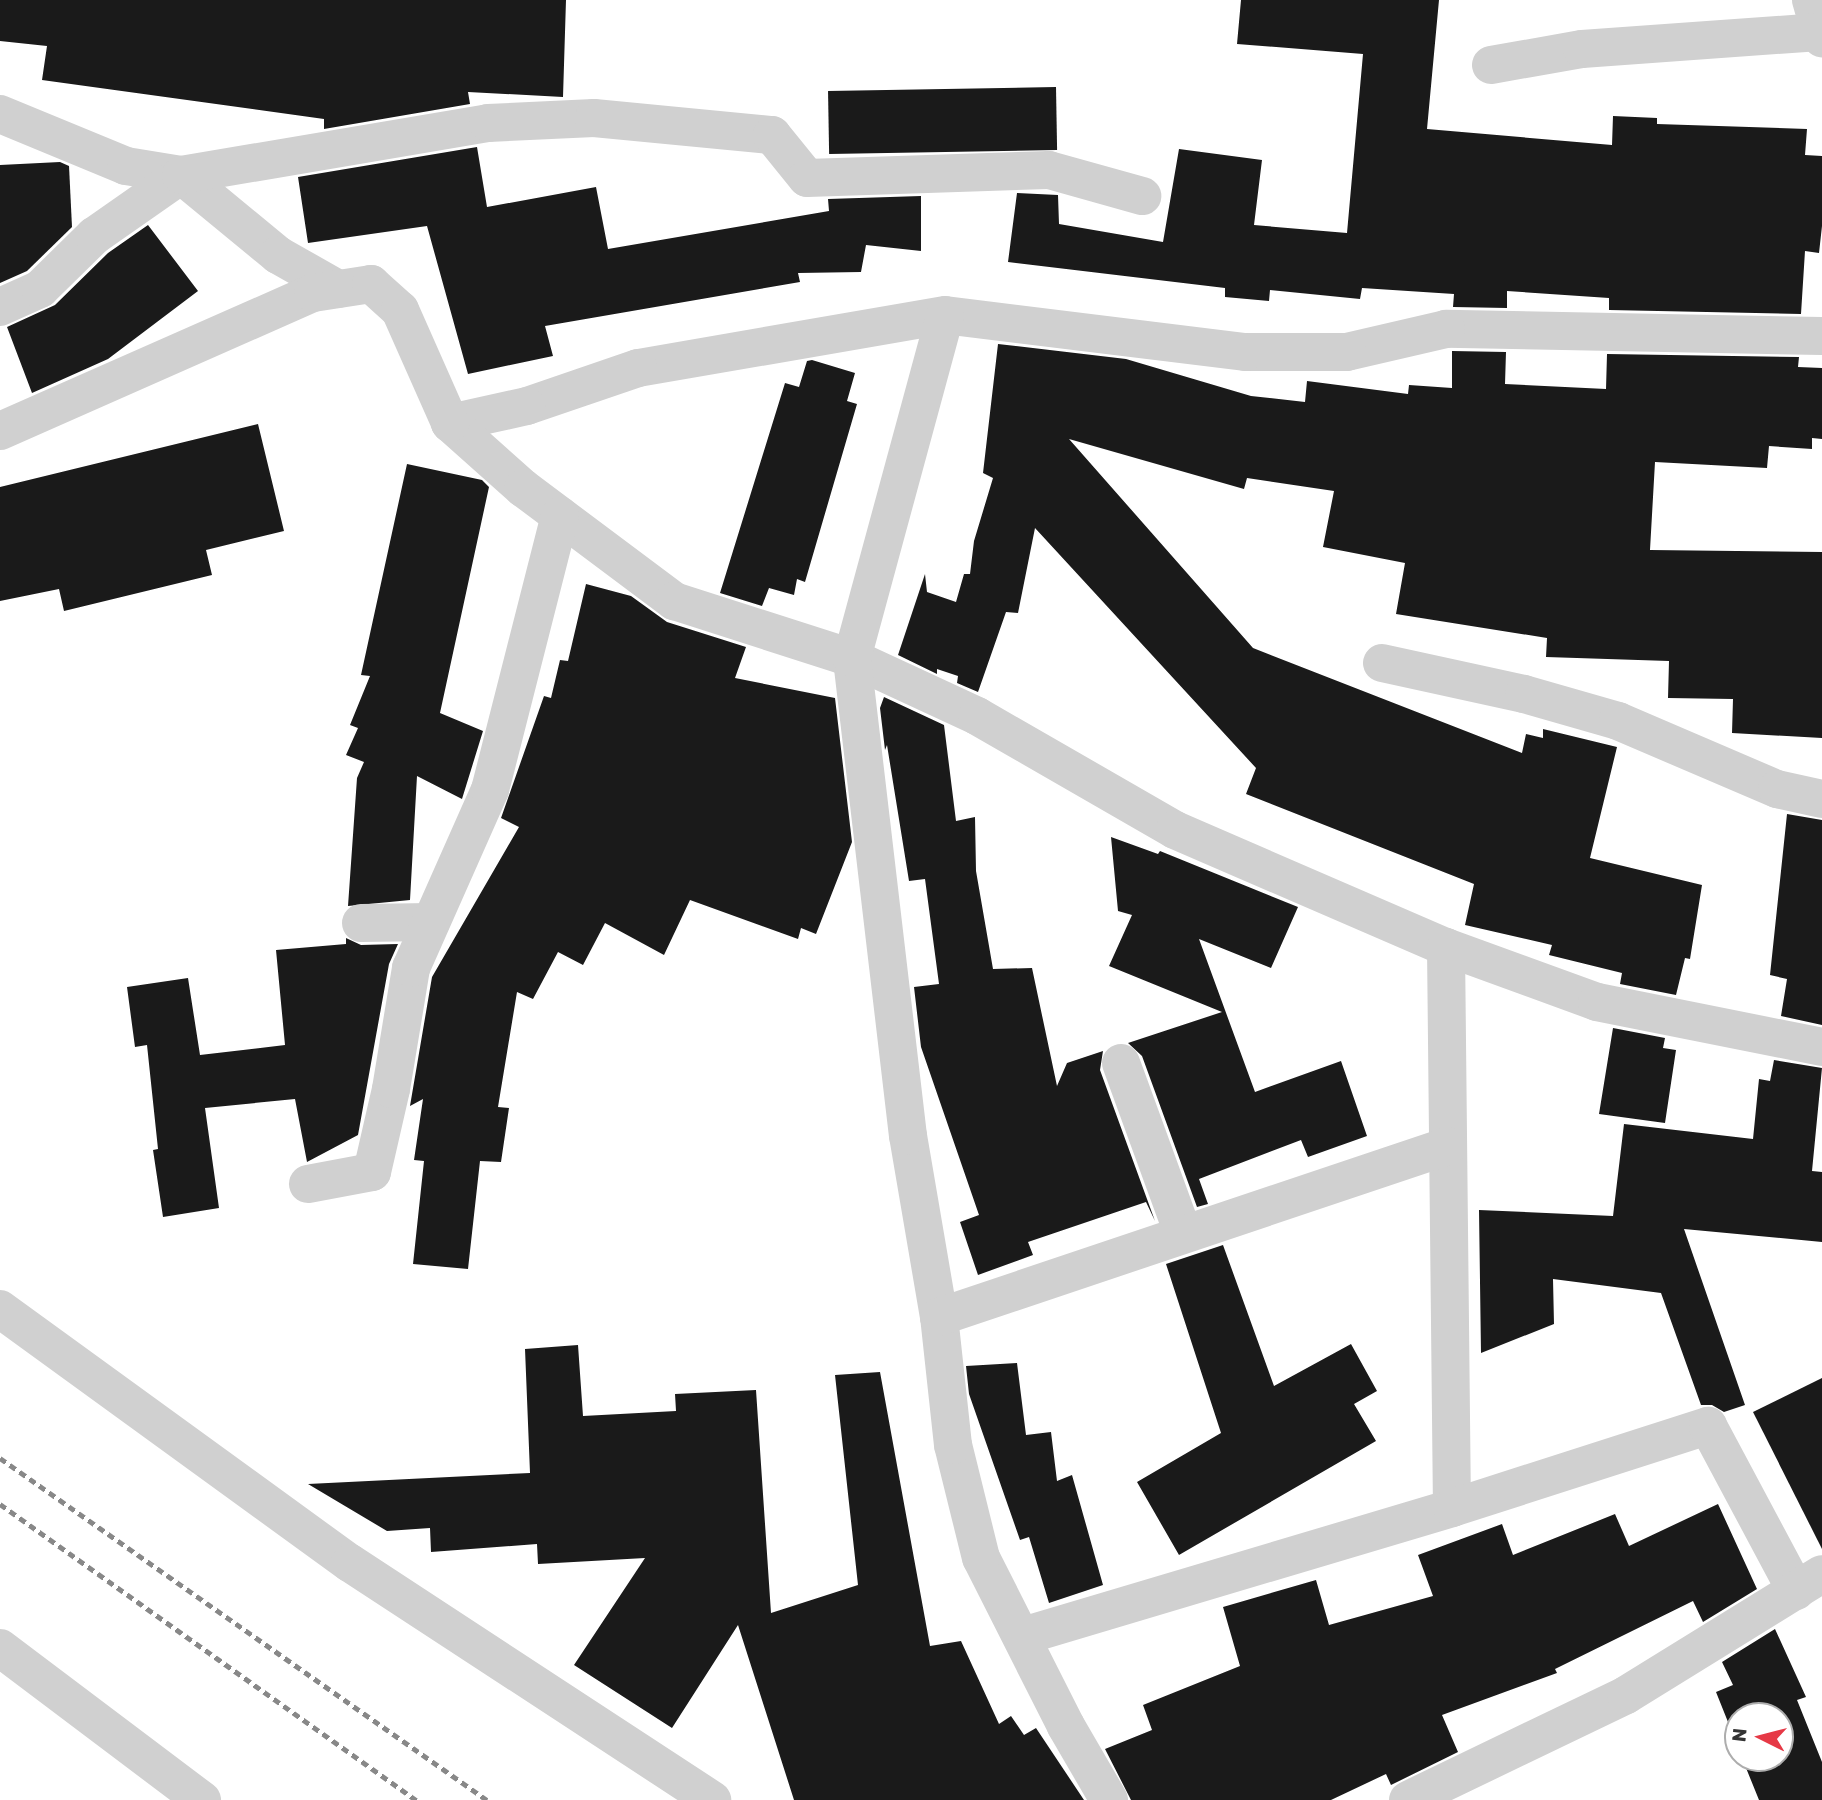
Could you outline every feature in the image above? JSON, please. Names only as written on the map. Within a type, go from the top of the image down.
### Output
[{"type":"street","points":[[1491,65],[1582,49],[1817,23]]},
{"type":"street","points":[[0,114],[126,166],[181,175],[488,123],[594,118],[772,135],[807,178],[1049,170],[1142,196]]},
{"type":"street","points":[[181,175],[278,255],[338,289]]},
{"type":"street","points":[[0,307],[40,289],[94,236],[181,175]]},
{"type":"street","points":[[0,431],[313,293],[371,284],[401,310],[450,423],[560,516],[674,601],[852,658],[976,716],[1175,830],[1446,947],[1597,1002],[1822,1047]]},
{"type":"street","points":[[450,423],[527,406],[638,369],[945,315],[1245,352],[1347,352],[1446,329],[1822,336]]},
{"type":"street","points":[[945,315],[852,658],[908,1136],[939,1317],[953,1445],[981,1558],[1023,1636],[1066,1726],[1109,1800]]},
{"type":"street","points":[[308,1184],[372,1172],[411,968],[490,790],[560,516]]},
{"type":"street","points":[[1382,663],[1524,694],[1618,722],[1777,789],[1822,799]]},
{"type":"street","points":[[361,923],[431,922]]},
{"type":"street","points":[[1446,947],[1452,1508]]},
{"type":"street","points":[[1121,1063],[1183,1233]]},
{"type":"street","points":[[939,1317],[1448,1146]]},
{"type":"street","points":[[0,1309],[350,1563],[712,1800]]},
{"type":"street","points":[[1023,1636],[1452,1508],[1708,1426],[1809,1582],[1626,1695],[1408,1800]]},
{"type":"street","points":[[0,1648],[202,1800]]},
{"type":"building","points":[[0,0],[566,0],[563,97],[468,92],[470,104],[324,129],[324,119],[42,80],[47,46],[0,41]]},
{"type":"building","points":[[1241,0],[1439,0],[1427,129],[1612,145],[1613,116],[1657,118],[1657,124],[1807,129],[1805,155],[1822,156],[1822,226],[1819,253],[1805,251],[1801,314],[1609,310],[1609,298],[1507,291],[1507,308],[1453,307],[1454,294],[1362,288],[1360,299],[1270,290],[1269,301],[1225,297],[1225,288],[1008,262],[1017,193],[1058,195],[1059,224],[1163,242],[1179,149],[1262,160],[1254,225],[1347,233],[1363,54],[1237,44]]},
{"type":"building","points":[[1056,87],[1057,150],[829,154],[828,91]]},
{"type":"building","points":[[477,147],[487,207],[596,187],[608,249],[829,211],[828,199],[921,196],[921,251],[866,245],[861,272],[798,273],[800,282],[545,326],[553,356],[468,374],[427,226],[308,243],[298,177]]},
{"type":"building","points":[[60,162],[69,166],[72,227],[27,271],[0,283],[0,165]]},
{"type":"building","points":[[148,225],[198,291],[108,359],[32,393],[7,327],[55,305],[108,253]]},
{"type":"building","points":[[998,344],[1126,359],[1251,396],[1305,402],[1307,381],[1408,394],[1409,385],[1452,388],[1452,351],[1506,352],[1505,384],[1606,389],[1607,354],[1799,357],[1798,367],[1822,368],[1822,439],[1812,438],[1812,449],[1769,446],[1767,468],[1655,462],[1650,550],[1822,552],[1822,738],[1732,733],[1733,699],[1668,698],[1669,661],[1546,657],[1547,638],[1396,614],[1405,563],[1323,547],[1334,491],[1247,478],[1244,489],[1069,439],[1253,648],[1522,753],[1526,734],[1543,738],[1543,729],[1617,747],[1590,858],[1702,885],[1690,959],[1685,958],[1676,995],[1620,984],[1622,973],[1549,955],[1552,945],[1465,925],[1474,884],[1246,794],[1256,768],[1035,528],[1018,613],[1006,612],[978,692],[957,683],[958,676],[937,669],[937,674],[898,655],[925,574],[927,592],[956,602],[964,574],[970,574],[974,541],[993,478],[983,473]]},
{"type":"building","points":[[812,360],[855,373],[847,401],[857,404],[805,582],[797,579],[794,595],[769,588],[762,606],[720,593],[785,383],[799,387],[807,361]]},
{"type":"building","points":[[258,424],[284,531],[206,550],[212,575],[64,611],[59,589],[0,601],[0,487]]},
{"type":"building","points":[[407,464],[482,480],[489,487],[440,713],[483,731],[462,799],[417,776],[410,900],[348,906],[357,778],[364,762],[346,755],[358,728],[350,725],[370,676],[361,675]]},
{"type":"building","points":[[586,584],[631,596],[667,622],[746,647],[735,678],[835,698],[852,842],[816,934],[801,928],[798,939],[690,900],[664,955],[605,923],[583,965],[558,952],[533,999],[517,992],[498,1107],[509,1108],[501,1162],[480,1161],[468,1269],[413,1264],[424,1161],[414,1160],[423,1099],[410,1106],[432,977],[519,827],[501,818],[544,696],[551,698],[560,660],[568,661]]},
{"type":"building","points":[[884,697],[944,725],[956,821],[975,817],[976,871],[993,969],[1032,968],[1057,1086],[1067,1063],[1103,1051],[1100,1070],[1155,1221],[1146,1202],[1028,1242],[1033,1255],[978,1275],[960,1222],[979,1215],[921,1047],[914,987],[939,984],[925,879],[909,881],[887,745],[885,750],[880,708]]},
{"type":"building","points":[[1787,814],[1822,820],[1822,1025],[1781,1016],[1787,979],[1770,975]]},
{"type":"building","points":[[1111,837],[1158,854],[1160,851],[1298,907],[1271,968],[1199,939],[1255,1092],[1341,1061],[1367,1136],[1308,1157],[1301,1140],[1199,1179],[1208,1204],[1197,1207],[1142,1056],[1128,1043],[1222,1012],[1109,966],[1132,915],[1118,911]]},
{"type":"building","points":[[346,938],[361,945],[398,944],[389,964],[358,1135],[307,1162],[295,1099],[205,1108],[219,1208],[163,1217],[153,1150],[158,1149],[147,1045],[135,1047],[127,987],[188,978],[200,1055],[285,1045],[276,950],[346,944]]},
{"type":"building","points":[[1613,1028],[1665,1038],[1663,1048],[1676,1050],[1665,1123],[1599,1114]]},
{"type":"building","points":[[1774,1060],[1822,1068],[1812,1171],[1822,1172],[1822,1242],[1684,1229],[1745,1405],[1724,1412],[1712,1405],[1701,1405],[1661,1293],[1553,1279],[1554,1324],[1481,1353],[1479,1210],[1613,1216],[1624,1124],[1753,1139],[1759,1079],[1770,1081]]},
{"type":"building","points":[[1223,1245],[1274,1386],[1351,1344],[1377,1391],[1354,1404],[1376,1441],[1179,1555],[1137,1482],[1221,1433],[1166,1264]]},
{"type":"building","points":[[578,1345],[583,1416],[676,1411],[675,1394],[756,1390],[771,1613],[858,1585],[835,1375],[880,1372],[930,1646],[961,1641],[999,1724],[1011,1716],[1024,1735],[1036,1728],[1084,1800],[794,1800],[738,1625],[672,1728],[574,1665],[645,1558],[538,1564],[537,1544],[431,1552],[430,1528],[387,1531],[308,1484],[530,1473],[525,1349]]},
{"type":"building","points":[[1017,1363],[1026,1435],[1051,1432],[1057,1481],[1072,1475],[1103,1585],[1049,1603],[1029,1537],[1020,1540],[969,1394],[966,1366]]},
{"type":"building","points":[[1822,1378],[1822,1549],[1753,1412]]},
{"type":"building","points":[[1718,1504],[1757,1589],[1703,1622],[1693,1601],[1555,1669],[1557,1673],[1442,1715],[1458,1752],[1391,1785],[1386,1774],[1331,1800],[1131,1800],[1105,1749],[1152,1730],[1143,1705],[1240,1666],[1223,1607],[1316,1580],[1329,1625],[1433,1596],[1418,1555],[1502,1524],[1513,1555],[1615,1514],[1629,1546]]},
{"type":"building","points":[[1775,1629],[1806,1697],[1797,1700],[1822,1762],[1822,1800],[1759,1800],[1748,1772],[1794,1772],[1794,1702],[1724,1702],[1724,1712],[1716,1692],[1733,1685],[1722,1662]]},
{"type":"railway","points":[[0,1458],[487,1800]]},
{"type":"railway","points":[[0,1504],[416,1800]]}]
